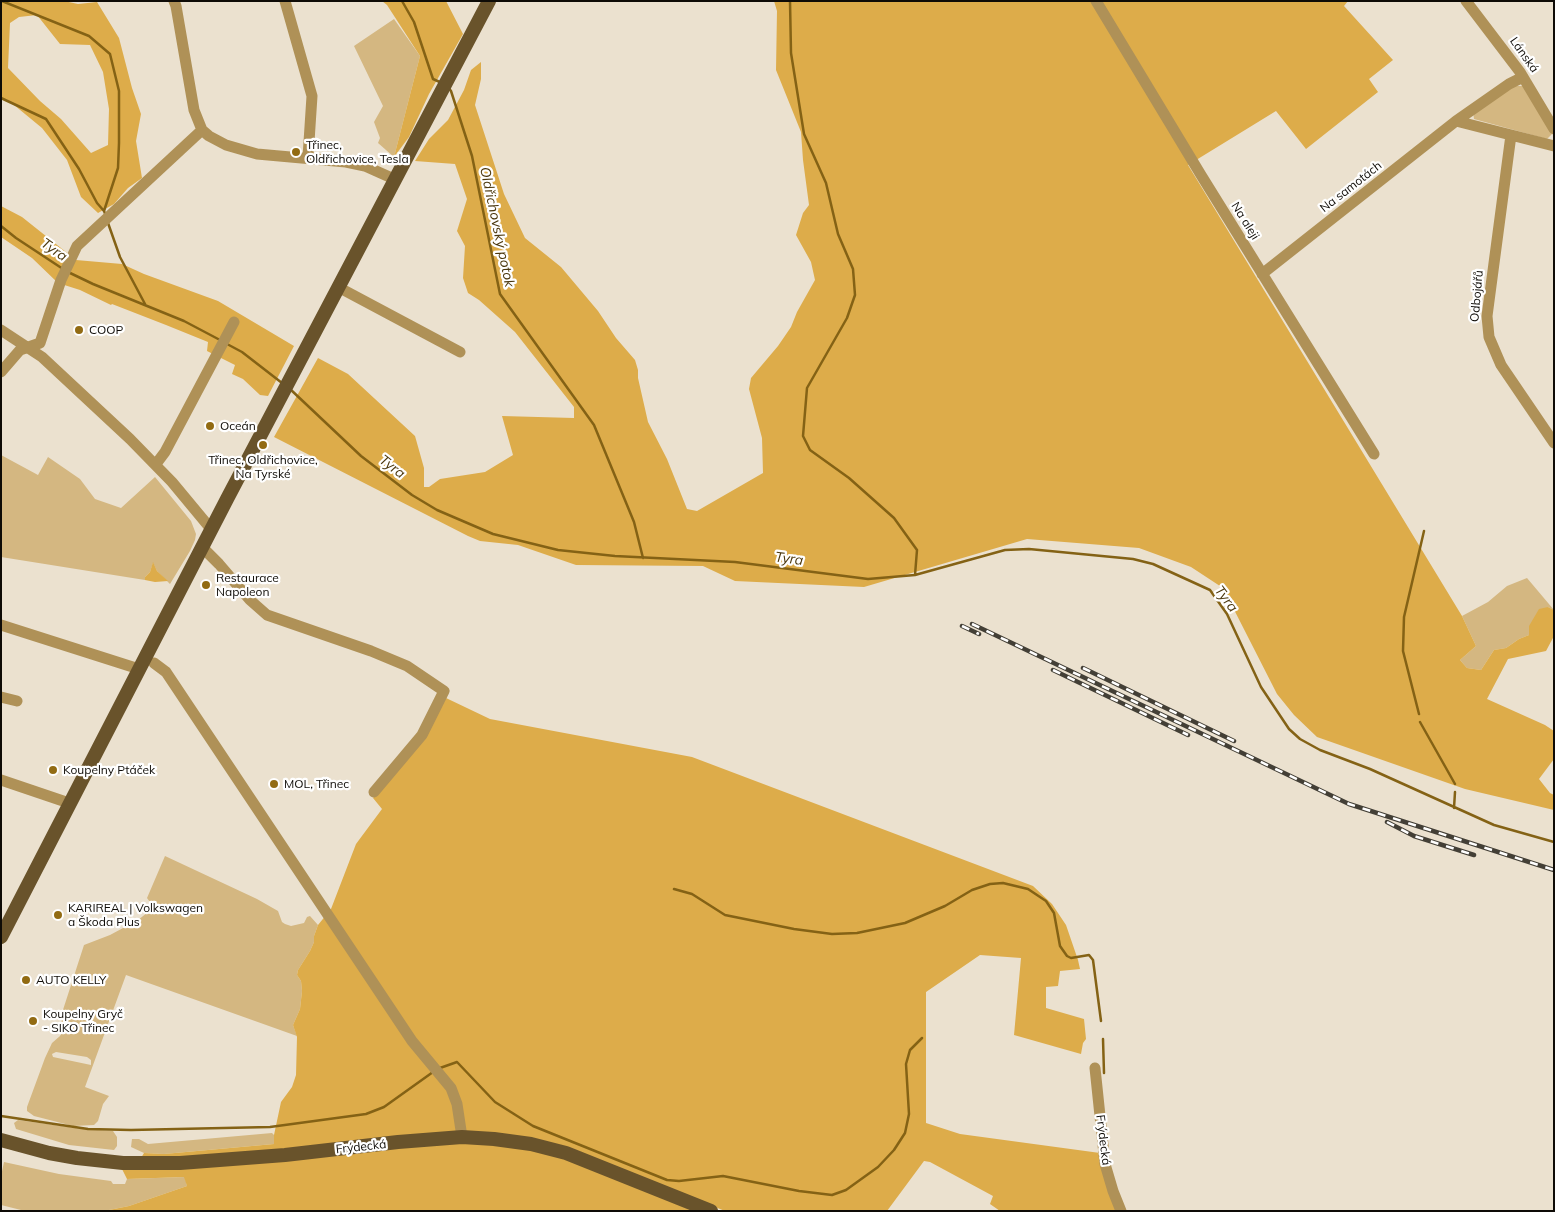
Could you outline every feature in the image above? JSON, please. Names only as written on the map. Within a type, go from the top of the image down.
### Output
[{"type":"main road","points":[[1,938],[211,529],[489,1]]},
{"type":"main road","name":"Frýdecká","points":[[1,1140],[77,1158],[123,1163],[180,1163],[285,1155],[398,1142],[462,1137],[494,1139],[531,1144],[566,1153],[711,1211]]},
{"type":"street","points":[[174,1],[194,110],[202,130],[209,136],[226,145],[256,154],[308,158],[365,166],[394,179]]},
{"type":"street","points":[[285,1],[312,96],[308,158]]},
{"type":"street","name":"Na aleji","points":[[1096,1],[1374,454]]},
{"type":"street","name":"Lánská","points":[[1466,1],[1523,77],[1554,129]]},
{"type":"street","name":"Na samotách","points":[[1262,274],[1456,121],[1509,84],[1523,77]]},
{"type":"street","points":[[1456,121],[1554,146]]},
{"type":"street","points":[[1,372],[20,350],[40,342],[62,278],[77,246],[202,130]]},
{"type":"street","name":"Odbojářů","points":[[1511,135],[1487,316],[1489,337],[1501,364],[1554,442]]},
{"type":"street","points":[[338,287],[460,352]]},
{"type":"street","points":[[156,464],[165,452],[234,322]]},
{"type":"street","points":[[1,330],[42,357],[156,464],[211,529]]},
{"type":"street","points":[[202,547],[250,600],[268,616],[371,651],[407,666],[444,691],[422,734],[374,792]]},
{"type":"street","points":[[1,624],[139,669]]},
{"type":"street","points":[[154,663],[166,672],[412,1040],[451,1088],[457,1104],[462,1137]]},
{"type":"street","points":[[1,697],[16,702]]},
{"type":"street","points":[[1,780],[69,803]]},
{"type":"street","name":"Frýdecká","points":[[1095,1068],[1105,1164],[1121,1211]]},
{"type":"shaded area","points":[[1,1],[64,1],[78,4],[97,2],[119,38],[141,114],[136,141],[142,178],[128,188],[114,204],[98,213],[81,197],[67,160],[42,128],[8,100],[1,98]],"holes":[[[37,15],[60,44],[90,45],[103,72],[109,109],[108,145],[91,153],[61,119],[40,101],[8,68],[10,23],[19,17]]]},
{"type":"shaded area","points":[[382,1],[446,1],[463,34],[429,94],[409,137],[394,157],[420,56],[387,5]]},
{"type":"shaded area","points":[[774,1],[1348,1],[1344,6],[1393,60],[1369,79],[1378,92],[1306,149],[1276,111],[1188,165],[1462,616],[1476,646],[1460,660],[1467,668],[1481,670],[1494,650],[1506,648],[1529,635],[1529,626],[1539,609],[1548,607],[1554,610],[1554,636],[1546,651],[1508,659],[1487,699],[1545,725],[1554,731],[1554,759],[1539,779],[1550,793],[1554,795],[1554,810],[1465,789],[1317,737],[1294,715],[1277,694],[1223,588],[1191,567],[1139,548],[1027,539],[864,587],[735,581],[703,566],[576,565],[518,545],[480,541],[468,536],[274,437],[318,358],[348,374],[415,436],[424,468],[424,487],[429,487],[440,479],[485,472],[513,455],[502,416],[574,418],[574,407],[515,332],[479,300],[468,293],[463,278],[465,246],[457,231],[467,199],[455,164],[415,161],[429,139],[448,120],[464,90],[471,70],[481,62],[481,79],[475,105],[504,194],[525,238],[561,267],[598,311],[616,338],[635,360],[648,422],[667,459],[687,509],[697,511],[763,473],[762,438],[749,389],[751,378],[791,327],[815,280],[811,262],[796,235],[803,213],[809,205],[801,132],[776,70],[777,11]]},
{"type":"shaded area","points":[[394,19],[420,56],[394,157],[378,143],[380,138],[374,122],[383,106],[354,46]]},
{"type":"shaded area","points":[[1510,86],[1524,86],[1552,134],[1547,139],[1474,119],[1473,111]]},
{"type":"shaded area","points":[[1,206],[22,217],[76,260],[122,264],[218,301],[294,346],[268,396],[260,395],[243,379],[232,374],[235,365],[207,351],[208,342],[111,305],[80,290],[58,283],[32,258],[1,237]]},
{"type":"shaded area","points":[[1,455],[38,475],[48,457],[80,479],[95,499],[121,508],[155,477],[191,521],[196,534],[190,551],[170,584],[157,571],[153,563],[145,580],[1,557]]},
{"type":"shaded area","points":[[153,562],[157,571],[168,581],[155,582],[145,580]]},
{"type":"shaded area","points":[[1527,578],[1554,610],[1548,607],[1529,635],[1506,648],[1494,650],[1481,670],[1467,668],[1460,660],[1476,646],[1462,616],[1488,602],[1507,586]]},
{"type":"shaded area","points":[[446,698],[490,719],[692,757],[1033,886],[1052,904],[1066,925],[1078,960],[1080,969],[1060,971],[1058,986],[1046,987],[1046,1008],[1084,1019],[1086,1039],[1083,1043],[1081,1054],[1014,1035],[1021,958],[980,955],[926,992],[926,1123],[960,1134],[1100,1153],[1117,1211],[1000,1211],[990,1204],[993,1196],[930,1162],[924,1161],[887,1211],[725,1211],[568,1148],[532,1139],[284,1150],[180,1158],[141,1158],[144,1153],[164,1154],[274,1144],[281,1102],[292,1087],[296,1075],[297,1037],[293,1025],[300,1009],[302,991],[301,981],[297,975],[298,970],[314,942],[318,925],[331,909],[356,844],[382,809],[373,798],[420,742]]},
{"type":"shaded area","points":[[165,856],[257,899],[278,911],[282,922],[285,924],[291,926],[304,923],[307,917],[310,916],[318,925],[314,942],[297,975],[301,981],[302,991],[300,1009],[293,1025],[297,1036],[126,975],[85,1087],[109,1096],[103,1104],[98,1121],[94,1125],[73,1126],[34,1116],[27,1111],[27,1107],[52,1043],[60,1036],[63,1030],[61,1016],[84,945],[110,935],[138,920],[152,909],[152,905],[147,898]],"holes":[[[56,1052],[87,1057],[91,1060],[91,1065],[53,1057],[52,1054]]]},
{"type":"shaded area","points":[[18,1120],[113,1131],[117,1137],[117,1146],[114,1150],[69,1145],[16,1129],[14,1123]]},
{"type":"shaded area","points":[[272,1133],[274,1135],[274,1144],[164,1154],[144,1153],[131,1147],[132,1139],[139,1139],[148,1144]]},
{"type":"shaded area","points":[[462,1143],[493,1144],[565,1158],[696,1211],[104,1211],[129,1206],[187,1186],[184,1177],[127,1179],[122,1169]]},
{"type":"shaded area","points":[[4,1162],[59,1174],[111,1181],[113,1184],[125,1184],[127,1179],[185,1177],[187,1186],[129,1206],[104,1211],[25,1211],[1,1205],[1,1176]]},
{"type":"waterway","points":[[2,1],[89,36],[110,54],[119,91],[119,143],[118,168],[104,211]]},
{"type":"waterway","name":"Oldřichovský potok","points":[[402,1],[414,22],[433,79],[442,83]]},
{"type":"waterway","points":[[790,1],[791,53],[804,134],[826,183],[838,234],[853,269],[855,295],[847,318],[807,388],[803,436],[810,450],[849,478],[894,518],[917,550],[915,575]]},
{"type":"waterway","name":"Oldřichovský potok","points":[[448,87],[451,91],[472,156],[500,294],[594,425],[634,522],[643,558]]},
{"type":"waterway","points":[[1,98],[46,119],[79,169],[106,216]]},
{"type":"waterway","points":[[108,223],[120,257],[145,304]]},
{"type":"waterway","name":"Tyra","points":[[1,226],[63,269]]},
{"type":"waterway","name":"Tyra","points":[[68,272],[184,321],[220,340]]},
{"type":"waterway","name":"Tyra","points":[[227,344],[242,352],[282,383]]},
{"type":"waterway","name":"Tyra","points":[[290,389],[361,456],[412,495],[437,510],[493,534],[558,550],[615,556],[735,562],[868,579],[915,575],[1005,550],[1029,549],[1133,559],[1153,564],[1210,590],[1227,614],[1261,687],[1289,729],[1300,739],[1320,750],[1370,769],[1494,825],[1554,842]]},
{"type":"waterway","points":[[1419,714],[1403,651],[1404,617],[1424,531]]},
{"type":"waterway","points":[[1420,722],[1455,784]]},
{"type":"waterway","points":[[1454,808],[1455,792]]},
{"type":"waterway","points":[[674,889],[692,894],[725,915],[794,929],[832,934],[857,933],[905,923],[945,906],[972,890],[990,884],[1003,883],[1028,889],[1046,901],[1054,913],[1060,946],[1067,956],[1071,958],[1089,955],[1093,960],[1101,1021]]},
{"type":"waterway","points":[[440,1068],[457,1062],[495,1102],[533,1126],[667,1180],[679,1181],[723,1176],[799,1191],[832,1195],[846,1190],[878,1167],[894,1150],[905,1133],[909,1114],[906,1064],[910,1050],[922,1038]]},
{"type":"waterway","points":[[1103,1039],[1104,1073]]},
{"type":"waterway","points":[[1,1116],[88,1129],[270,1127],[366,1114],[384,1107],[433,1072]]},
{"type":"railway","points":[[972,624],[1349,804],[1554,870]]},
{"type":"railway","points":[[962,626],[979,634]]},
{"type":"railway","points":[[1083,668],[1234,741]]},
{"type":"railway","points":[[1053,670],[1188,735]]},
{"type":"railway","points":[[1387,822],[1414,836],[1474,855]]},
{"type":"place","name":"Třinec, Oldřichovice, Tesla","points":[[296,152]]},
{"type":"place","name":"COOP","points":[[79,330]]},
{"type":"place","name":"Oceán","points":[[210,426]]},
{"type":"place","name":"Třinec, Oldřichovice, Na Tyrské","points":[[263,445]]},
{"type":"place","name":"Restaurace Napoleon","points":[[206,585]]},
{"type":"place","name":"Koupelny Ptáček","points":[[53,770]]},
{"type":"place","name":"MOL, Třinec","points":[[274,784]]},
{"type":"place","name":"KARIREAL | Volkswagen a Škoda Plus","points":[[58,915]]},
{"type":"place","name":"AUTO KELLY","points":[[26,980]]},
{"type":"place","name":"Koupelny Gryč - SIKO Třinec","points":[[33,1021]]}]
